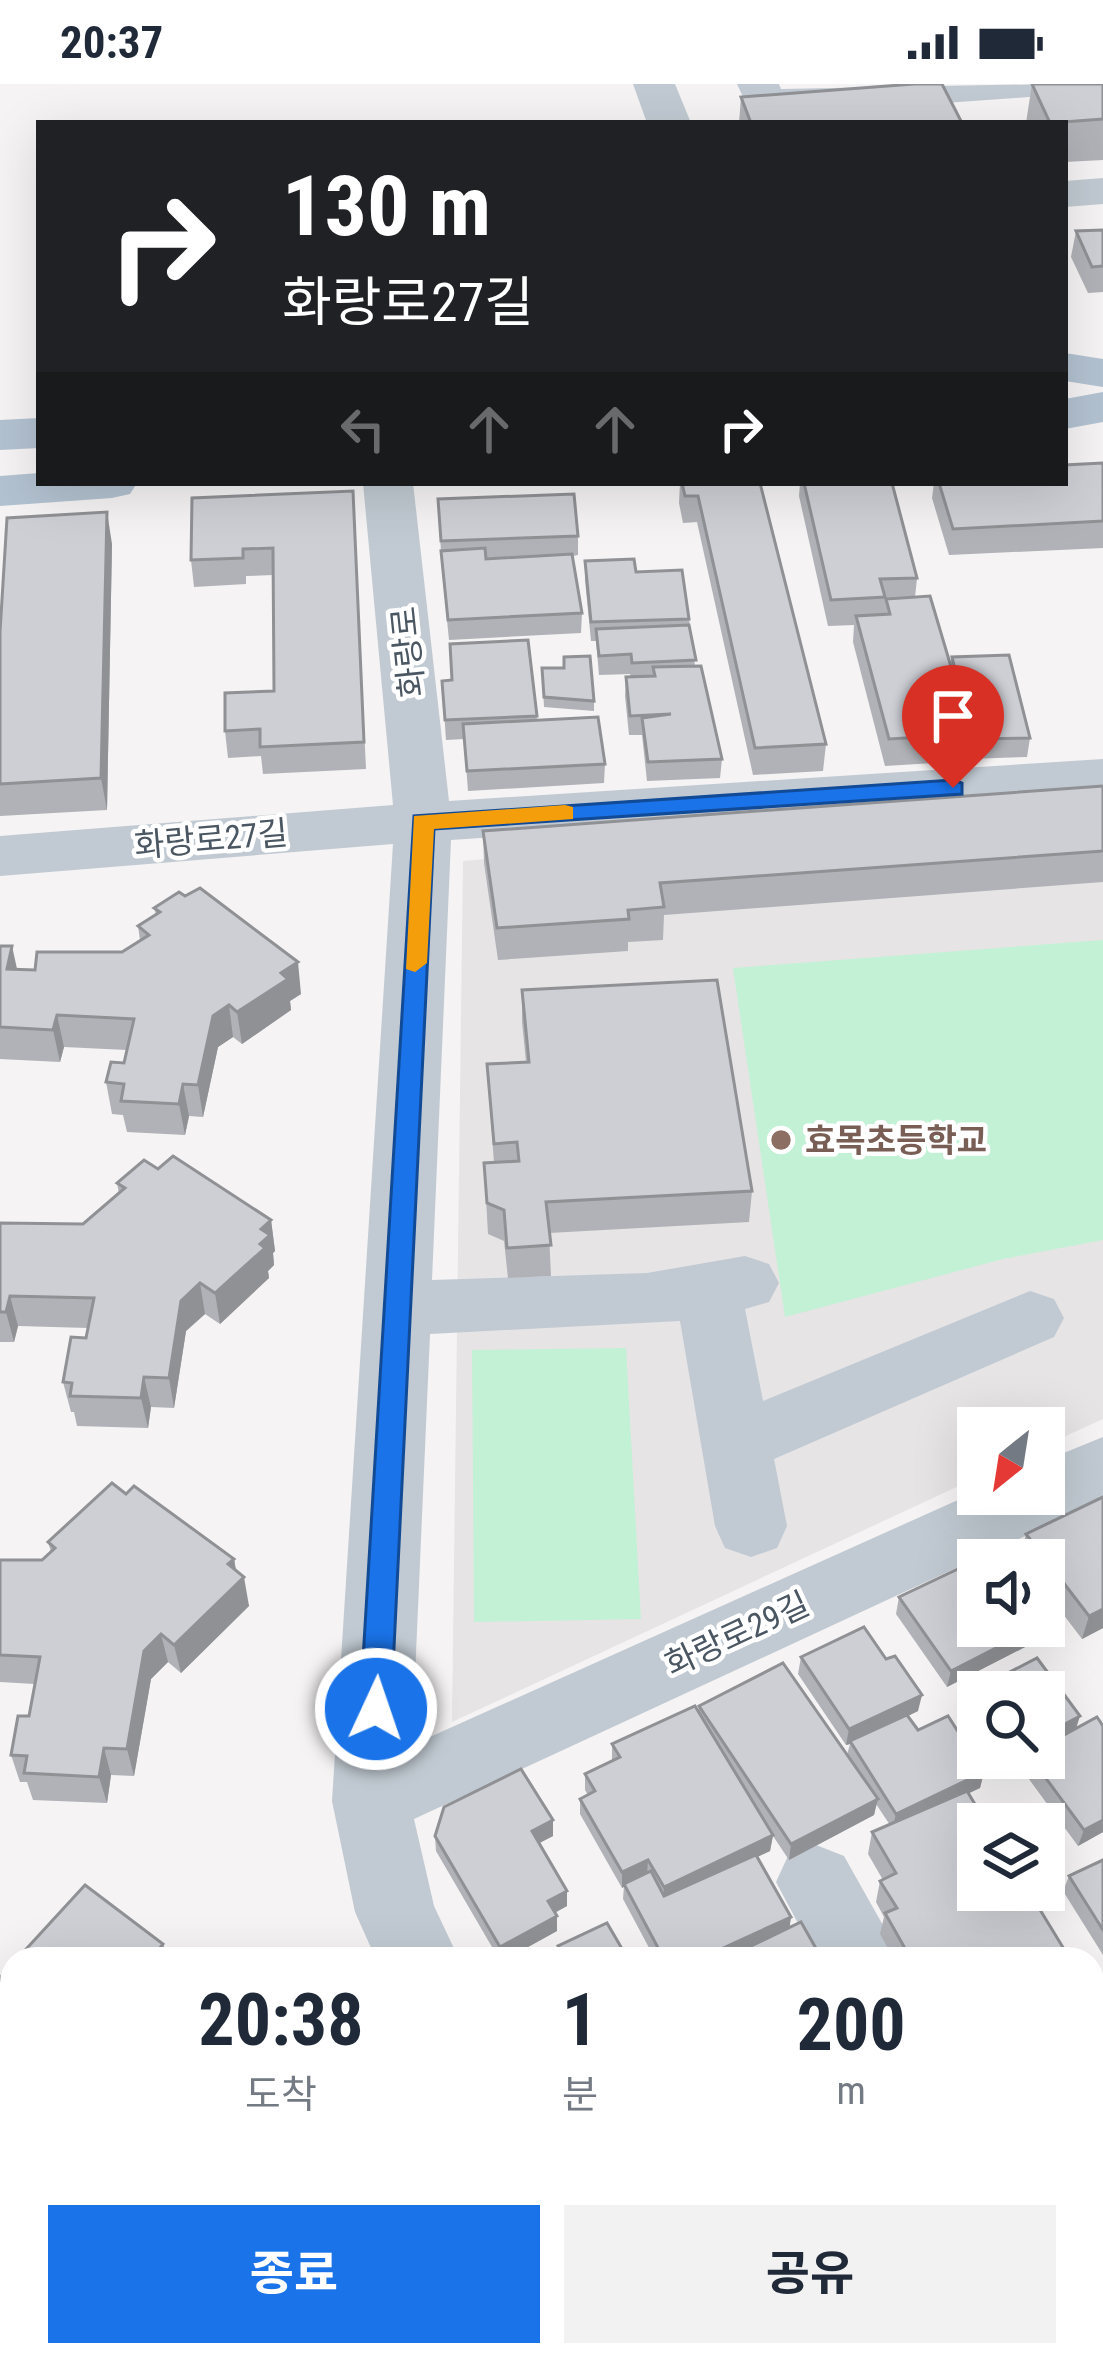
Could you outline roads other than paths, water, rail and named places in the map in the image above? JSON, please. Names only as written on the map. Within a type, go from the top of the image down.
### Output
[{"type":"main road","points":[[1068,367],[1103,373]]},
{"type":"main road","points":[[1068,413],[1103,407]]},
{"type":"main road","points":[[0,435],[36,433]]},
{"type":"main road","points":[[0,491],[70,486]]},
{"type":"street","points":[[654,84],[668,120]]},
{"type":"street","points":[[758,84],[765,103],[956,99],[1030,84]]},
{"type":"street","points":[[1068,194],[1103,191]]},
{"type":"street","name":"화랑로","points":[[388,486],[423,822]]},
{"type":"street","name":"화랑로27길","points":[[0,856],[423,822],[1103,778]]},
{"type":"street","points":[[412,1947],[395,1912],[371,1801],[423,822]]},
{"type":"street","points":[[395,1308],[646,1300],[727,1287],[736,1444],[752,1526]]},
{"type":"street","points":[[736,1444],[1030,1318]]},
{"type":"street","name":"화랑로29길","points":[[371,1801],[1103,1467]]},
{"type":"street","points":[[816,1882],[855,1947]]},
{"type":"place","name":"효목초등학교","points":[[781,1140]]}]
